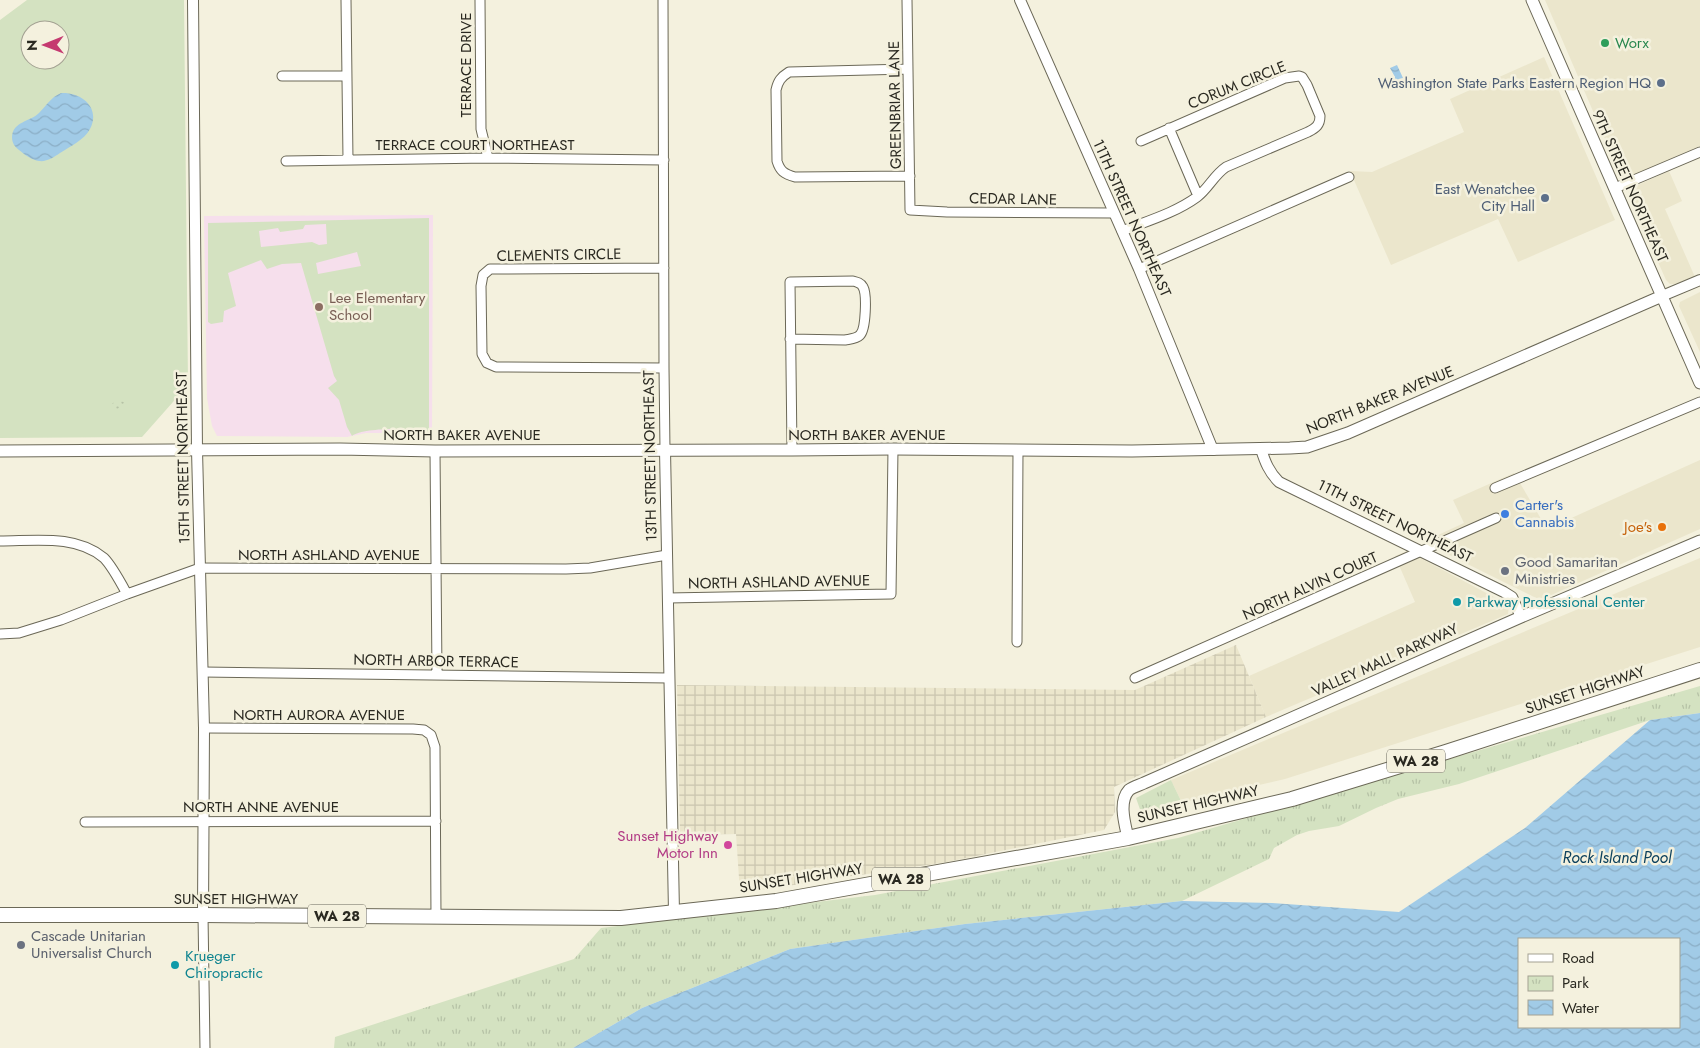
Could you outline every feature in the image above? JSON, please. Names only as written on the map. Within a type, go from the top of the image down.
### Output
[{"type":"highway","name":"SUNSET HIGHWAY","points":[[0,915],[621,918],[776,900],[1128,838],[1292,799],[1446,752],[1700,670]]},
{"type":"main road","name":"9TH STREET NORTHEAST","points":[[1532,0],[1699,380]]},
{"type":"main road","name":"NORTH BAKER AVENUE","points":[[0,451],[340,449],[435,451],[1213,450],[1307,447],[1348,433],[1662,296]]},
{"type":"main road","name":"VALLEY MALL PARKWAY","points":[[1128,838],[1124,819],[1124,802],[1129,790],[1521,617],[1700,541]]},
{"type":"street","name":"15TH STREET NORTHEAST","points":[[193,0],[197,450],[204,728],[203,915]]},
{"type":"street","points":[[346,0],[348,159]]},
{"type":"street","name":"TERRACE DRIVE","points":[[480,0],[481,130],[488,158]]},
{"type":"street","name":"13TH STREET NORTHEAST","points":[[663,0],[664,368],[674,912]]},
{"type":"street","name":"GREENBRIAR LANE","points":[[907,0],[910,210]]},
{"type":"street","name":"11TH STREET NORTHEAST","points":[[1020,0],[1139,269],[1213,450]]},
{"type":"street","points":[[908,70],[789,72],[782,76],[777,83],[776,90],[777,160],[779,168],[783,173],[795,177],[910,176]]},
{"type":"street","points":[[282,76],[347,76]]},
{"type":"street","name":"CORUM CIRCLE","points":[[1122,231],[1171,211],[1198,196],[1219,171],[1226,166],[1318,127],[1320,116],[1307,85],[1302,77],[1299,76],[1286,78],[1141,141]]},
{"type":"street","points":[[1170,128],[1198,196]]},
{"type":"street","points":[[1615,188],[1700,152]]},
{"type":"street","name":"TERRACE COURT NORTHEAST","points":[[286,161],[488,158],[664,160]]},
{"type":"street","points":[[1139,269],[1349,178]]},
{"type":"street","name":"CEDAR LANE","points":[[910,210],[1114,213]]},
{"type":"street","name":"CLEMENTS CIRCLE","points":[[664,268],[490,269],[484,275],[481,286],[482,354],[487,362],[496,367],[664,368]]},
{"type":"street","name":"NORTH BAKER AVENUE","points":[[1662,296],[1700,280]]},
{"type":"street","points":[[790,339],[845,340],[860,336],[864,322],[864,288],[860,283],[853,281],[790,282],[790,339],[792,450]]},
{"type":"street","points":[[1496,488],[1700,402]]},
{"type":"street","name":"NORTH ASHLAND AVENUE","points":[[668,598],[891,594],[893,449]]},
{"type":"street","name":"11TH STREET NORTHEAST","points":[[1261,449],[1272,475],[1279,482],[1504,592],[1512,597],[1521,617]]},
{"type":"street","points":[[1018,450],[1018,642]]},
{"type":"street","points":[[435,451],[436,674]]},
{"type":"street","name":"NORTH ALVIN COURT","points":[[1135,678],[1496,518]]},
{"type":"street","points":[[0,541],[61,541],[85,546],[105,559],[127,594]]},
{"type":"street","name":"NORTH ASHLAND AVENUE","points":[[0,634],[19,633],[61,620],[200,568],[437,570],[590,568],[667,554]]},
{"type":"street","name":"NORTH ARBOR TERRACE","points":[[203,672],[669,678]]},
{"type":"street","name":"NORTH AURORA AVENUE","points":[[204,728],[424,730],[431,735],[435,747],[436,821]]},
{"type":"street","points":[[436,821],[436,917]]},
{"type":"street","name":"NORTH ANNE AVENUE","points":[[85,822],[436,821]]},
{"type":"street","points":[[203,915],[205,1048]]},
{"type":"shaded area","points":[[1545,0],[1700,0],[1700,146],[1628,178],[1621,176]]},
{"type":"shaded area","points":[[1544,57],[1615,220],[1518,262],[1498,219],[1391,265],[1350,171],[1372,172],[1464,132],[1450,99]]},
{"type":"shaded area","points":[[1669,171],[1682,201],[1665,209],[1695,277],[1675,284],[1670,284],[1666,280],[1628,194],[1629,189]]},
{"type":"shaded area","name":"Lee Elementary School","points":[[433,215],[432,436],[409,433],[366,433],[347,437],[217,436],[212,426],[207,398],[204,216]]},
{"type":"shaded area","points":[[1700,292],[1700,352],[1679,306],[1680,302]]},
{"type":"shaded area","points":[[1700,460],[1700,529],[1540,600],[1423,542],[1464,523],[1453,500],[1514,473],[1547,529]]},
{"type":"shaded area","points":[[1407,551],[1509,605],[1508,614],[1266,717],[1249,676],[1415,602],[1395,556]]},
{"type":"shaded area","points":[[1700,558],[1700,647],[1285,779],[1182,803],[1171,780]]},
{"type":"shaded area","points":[[1236,645],[1266,717],[1114,787],[1115,812],[1104,830],[947,862],[740,893],[736,834],[680,835],[677,685],[1135,690]]},
{"type":"green space","points":[[27,0],[184,0],[188,385],[142,437],[0,438],[0,20]]},
{"type":"green space","points":[[429,218],[429,433],[388,429],[371,430],[352,436],[347,427],[339,400],[328,388],[337,381],[301,263],[282,264],[267,269],[261,260],[228,273],[236,306],[224,311],[223,322],[211,324],[208,322],[208,223]],"holes":[[[326,224],[327,244],[319,245],[312,242],[261,247],[259,231],[278,228],[280,232],[303,229],[305,225]],[[357,252],[361,266],[318,274],[316,263]]]},
{"type":"green space","points":[[118,400],[126,403],[123,407],[116,409],[111,407],[110,405]]},
{"type":"green space","points":[[1700,686],[1700,713],[1650,720],[1459,784],[1398,799],[1339,826],[1297,835],[1274,848],[1269,859],[1182,901],[965,924],[790,949],[642,1008],[573,1048],[334,1048],[335,1037],[574,959],[601,928],[875,895],[1178,838]]},
{"type":"green space","points":[[1171,780],[1182,803],[1143,818],[1136,798]]},
{"type":"water","points":[[1397,65],[1403,78],[1395,81],[1390,68]]},
{"type":"water","points":[[61,93],[76,95],[88,103],[93,114],[90,129],[81,140],[53,158],[42,161],[34,160],[15,146],[12,139],[13,132],[15,128],[39,113],[51,99]]},
{"type":"water","name":"Rock Island Pool","points":[[1700,713],[1700,1048],[573,1048],[642,1008],[790,949],[965,924],[1182,901],[1272,903],[1399,912],[1525,828],[1650,720]]},
{"type":"place","name":"Worx","points":[[1605,43]]},
{"type":"place","name":"Washington State Parks Eastern Region HQ","points":[[1661,83]]},
{"type":"place","name":"East Wenatchee City Hall","points":[[1545,198]]},
{"type":"place","name":"Lee Elementary School","points":[[319,307]]},
{"type":"place","name":"Carter's Cannabis","points":[[1505,514]]},
{"type":"place","name":"Joe's","points":[[1662,527]]},
{"type":"place","name":"Good Samaritan Ministries","points":[[1505,571]]},
{"type":"place","name":"Parkway Professional Center","points":[[1457,602]]},
{"type":"place","name":"Sunset Highway Motor Inn","points":[[728,845]]},
{"type":"place","name":"Cascade Unitarian Universalist Church","points":[[21,945]]},
{"type":"place","name":"Krueger Chiropractic","points":[[175,965]]}]
